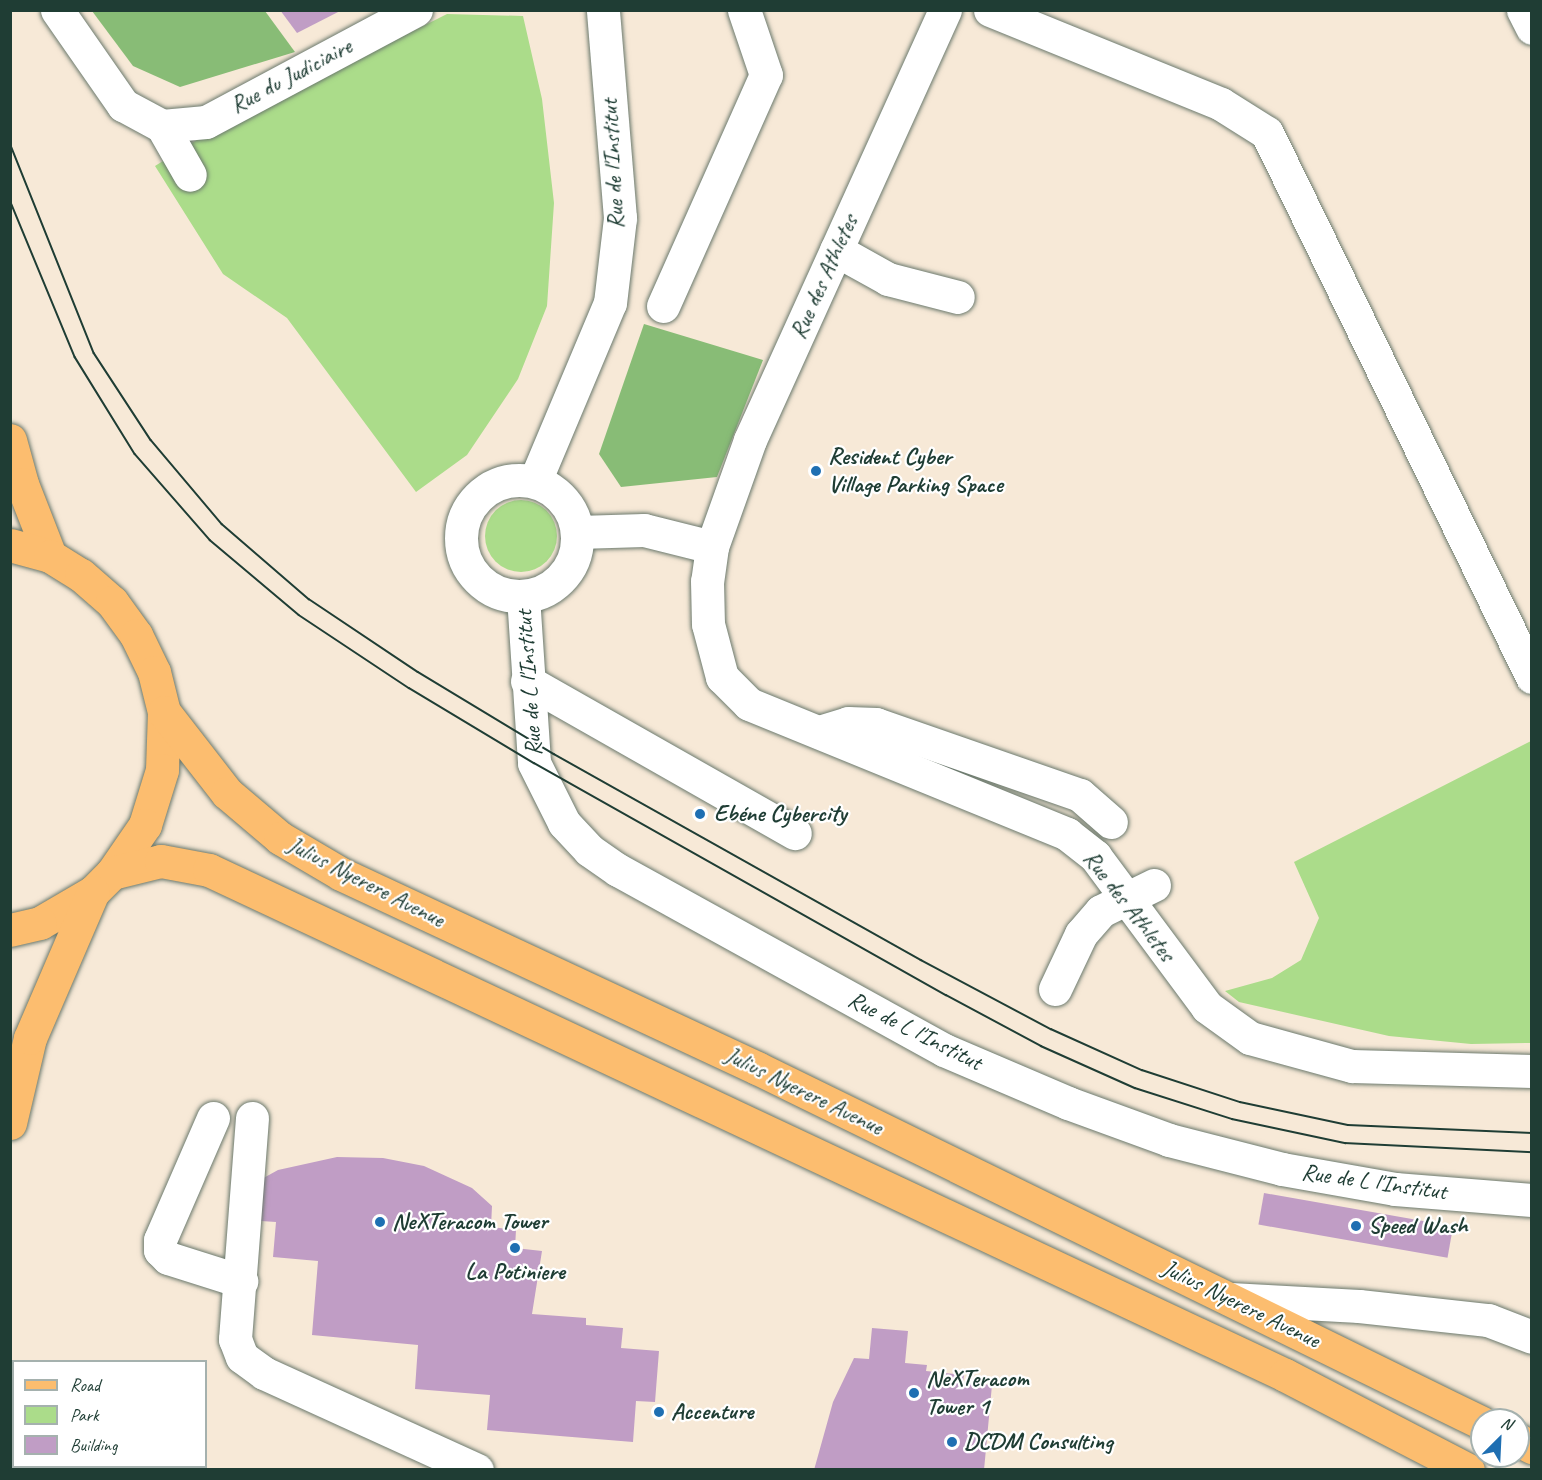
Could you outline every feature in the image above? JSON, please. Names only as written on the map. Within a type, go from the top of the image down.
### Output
[{"type":"main road","points":[[10,441],[22,484],[50,556]]},
{"type":"main road","name":"Julius Nyerere Avenue","points":[[10,545],[50,556],[81,575],[112,602],[136,635],[154,672],[164,712],[162,770],[145,825],[103,882]]},
{"type":"main road","name":"Julius Nyerere Avenue","points":[[164,712],[227,793],[280,838],[341,874],[758,1068],[1470,1417]]},
{"type":"main road","name":"Julius Nyerere Avenue","points":[[10,930],[40,923],[103,882],[161,861],[209,870],[1285,1375],[1468,1470]]},
{"type":"main road","points":[[10,1123],[30,1038],[103,882]]},
{"type":"street","points":[[57,10],[123,105],[162,126],[190,175]]},
{"type":"street","name":"Rue du Judiciaire","points":[[162,126],[206,122],[416,10]]},
{"type":"street","name":"Rue de l'Institut","points":[[535,481],[610,303],[620,218],[603,10]]},
{"type":"street","points":[[663,306],[766,75],[744,10]]},
{"type":"street","name":"Rue des Athletes","points":[[945,10],[750,440],[712,547],[708,624],[722,676],[749,704],[1067,834],[1095,856],[1207,1007],[1250,1038],[1352,1066],[1532,1071]]},
{"type":"street","points":[[990,10],[1221,104],[1267,133],[1532,677]]},
{"type":"street","points":[[1523,10],[1532,28]]},
{"type":"street","points":[[836,250],[888,279],[958,297]]},
{"type":"street","points":[[516,479],[535,481],[564,499],[578,532],[576,551],[569,568],[557,582],[523,596],[489,587],[475,576],[460,545],[469,508],[481,494],[516,479]]},
{"type":"street","points":[[578,532],[644,530],[712,547]]},
{"type":"street","name":"Rue de L l'Institut","points":[[523,596],[534,763],[564,823],[589,850],[944,1050],[1068,1103],[1169,1140],[1282,1169],[1395,1189],[1532,1200]]},
{"type":"street","points":[[527,681],[795,833]]},
{"type":"street","points":[[819,732],[848,723],[876,724],[1080,795],[1111,822]]},
{"type":"street","points":[[1055,989],[1081,934],[1101,910],[1154,885]]},
{"type":"street","points":[[213,1118],[160,1240],[160,1250],[168,1258],[241,1281]]},
{"type":"street","points":[[252,1118],[235,1339],[242,1357],[264,1373],[477,1470]]},
{"type":"street","points":[[1230,1299],[1359,1306],[1488,1320],[1532,1337]]},
{"type":"green space","points":[[92,11],[265,11],[295,52],[180,87],[133,66]]},
{"type":"green space","points":[[447,14],[523,16],[542,99],[554,203],[547,306],[518,379],[467,455],[416,492],[287,318],[223,274],[155,166],[195,141]]},
{"type":"green space","points":[[644,324],[763,360],[717,477],[621,487],[599,454]]},
{"type":"green space","points":[[514,500],[528,500],[547,510],[557,529],[557,543],[547,562],[528,572],[514,572],[495,562],[485,543],[485,529],[495,510]]},
{"type":"green space","points":[[1531,741],[1531,1043],[1471,1044],[1389,1036],[1239,1002],[1225,991],[1272,978],[1301,960],[1319,918],[1294,862]]},
{"type":"building","points":[[280,10],[342,10],[297,33]]},
{"type":"building","points":[[337,1157],[383,1158],[424,1166],[472,1188],[492,1206],[491,1227],[516,1230],[515,1248],[542,1251],[532,1314],[586,1318],[586,1325],[623,1328],[621,1348],[659,1351],[655,1402],[636,1401],[633,1442],[487,1430],[490,1395],[415,1389],[418,1345],[312,1335],[318,1261],[273,1257],[276,1222],[261,1221],[262,1208],[249,1207],[251,1185],[278,1170]]},
{"type":"building","name":"Speed Wash","points":[[1264,1193],[1453,1226],[1448,1258],[1258,1225]]},
{"type":"building","name":"NeXTeracom Tower 1","points":[[872,1328],[908,1331],[905,1363],[927,1365],[926,1371],[964,1375],[963,1382],[992,1385],[984,1470],[814,1470],[833,1402],[854,1358],[869,1359]]},
{"type":"tram line","points":[[10,143],[94,353],[151,440],[222,524],[309,599],[418,672],[554,754],[921,960],[1051,1029],[1142,1070],[1240,1102],[1348,1125],[1532,1133]]},
{"type":"tram line","points":[[10,200],[75,357],[135,454],[210,540],[299,615],[409,688],[534,763],[946,995],[1041,1046],[1135,1088],[1232,1119],[1345,1143],[1532,1152]]},
{"type":"place","name":"Resident Cyber Village Parking Space","points":[[816,471]]},
{"type":"place","name":"Ebéne Cybercity","points":[[700,814]]},
{"type":"place","name":"NeXTeracom Tower","points":[[380,1222]]},
{"type":"place","name":"Speed Wash","points":[[1356,1226]]},
{"type":"place","name":"La Potiniere","points":[[515,1248]]},
{"type":"place","name":"NeXTeracom Tower 1","points":[[914,1393]]},
{"type":"place","name":"Accenture","points":[[659,1412]]},
{"type":"place","name":"DCDM Consulting","points":[[952,1442]]}]
